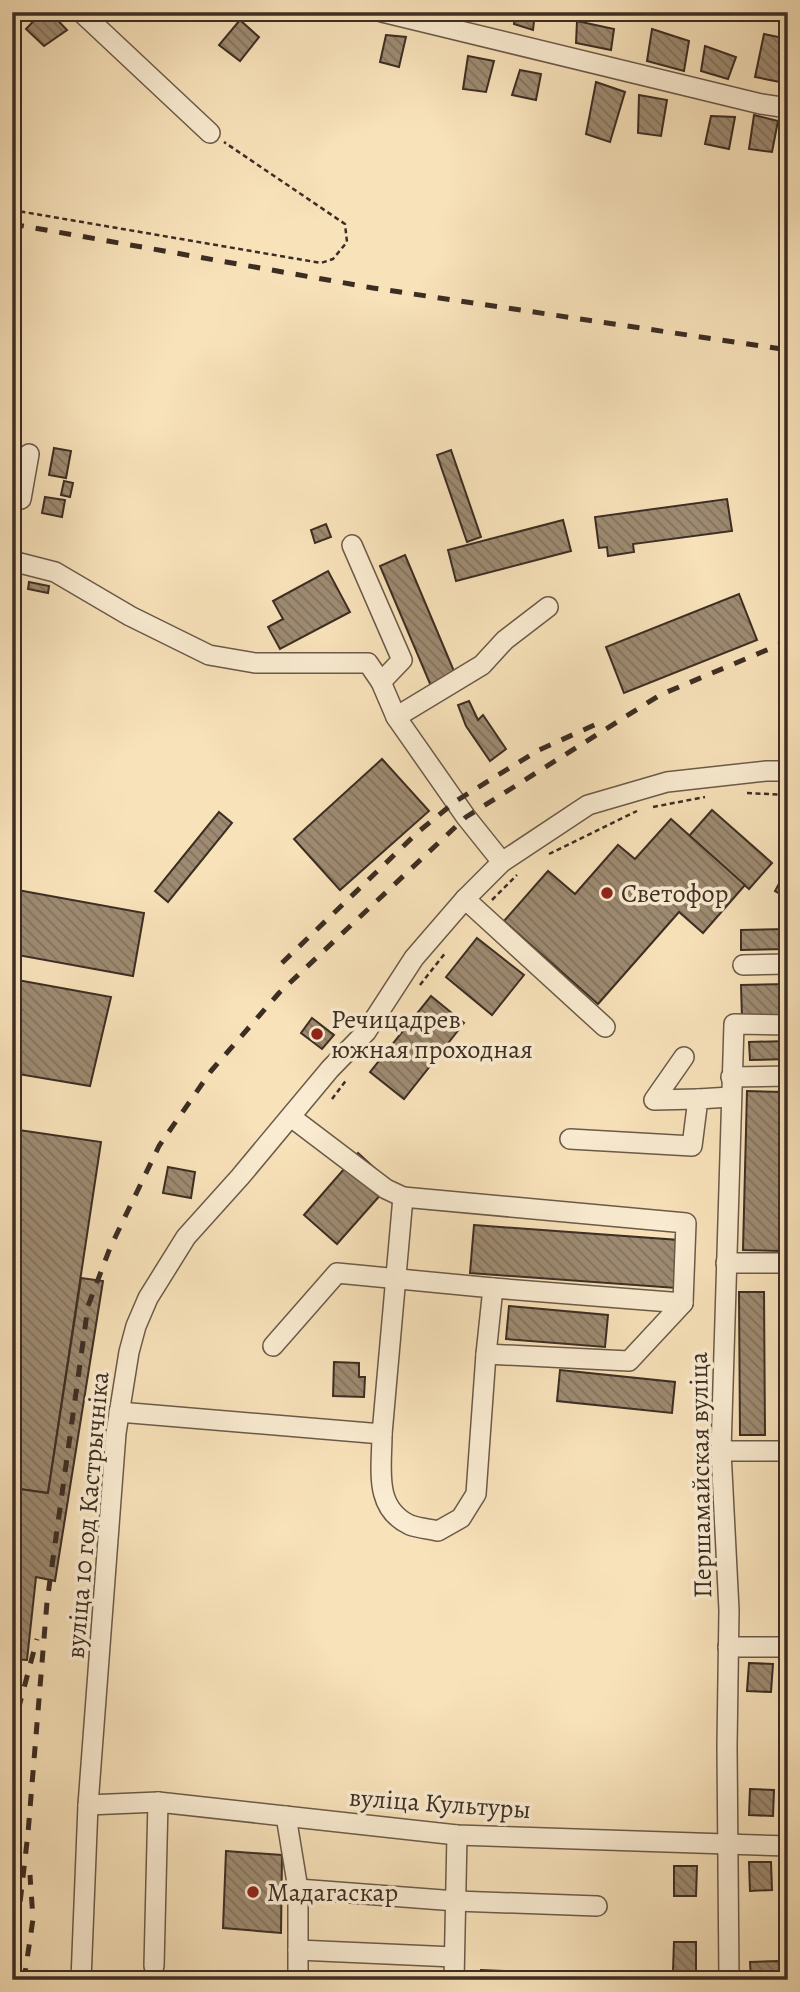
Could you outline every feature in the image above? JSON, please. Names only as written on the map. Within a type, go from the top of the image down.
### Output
[{"type":"street","points":[[81,12],[210,133]]},
{"type":"street","points":[[382,12],[761,104],[788,108]]},
{"type":"street","points":[[12,498],[21,499],[29,454]]},
{"type":"street","points":[[352,545],[402,660],[381,682]]},
{"type":"street","points":[[12,561],[55,572],[130,616],[209,655],[255,663],[368,663],[381,682],[396,717],[466,817],[502,862]]},
{"type":"street","points":[[396,717],[482,666],[505,640],[548,607]]},
{"type":"street","name":"вуліца 10 год Кастрычніка","points":[[80,1980],[88,1805],[119,1412],[129,1352],[148,1298],[186,1237],[330,1069],[366,1032],[414,958],[472,906],[502,862],[588,806],[667,782],[788,771]]},
{"type":"street","points":[[472,906],[605,1027]]},
{"type":"street","points":[[743,965],[788,964]]},
{"type":"street","name":"Першамайская вуліца","points":[[729,1980],[729,1610],[722,1451],[734,1024],[788,1026]]},
{"type":"street","points":[[684,1057],[654,1100],[730,1097]]},
{"type":"street","points":[[731,1077],[788,1076]]},
{"type":"street","points":[[570,1139],[692,1146],[698,1100]]},
{"type":"street","points":[[291,1117],[386,1189],[403,1197],[686,1223],[683,1303],[629,1361],[486,1354]]},
{"type":"street","points":[[403,1197],[382,1434],[382,1490],[391,1512],[411,1525],[438,1531],[461,1518],[475,1494],[494,1288]]},
{"type":"street","points":[[726,1263],[788,1263]]},
{"type":"street","points":[[273,1346],[337,1273],[683,1303]]},
{"type":"street","points":[[119,1412],[382,1434]]},
{"type":"street","points":[[722,1451],[788,1451]]},
{"type":"street","points":[[728,1647],[788,1647]]},
{"type":"street","points":[[154,1966],[158,1802]]},
{"type":"street","name":"вуліца Культуры","points":[[88,1805],[158,1802],[457,1835],[788,1846]]},
{"type":"street","points":[[286,1816],[298,1889],[298,1980]]},
{"type":"street","points":[[454,1980],[457,1835]]},
{"type":"street","points":[[298,1889],[597,1906]]},
{"type":"street","points":[[298,1950],[454,1957]]},
{"type":"path","points":[[12,210],[321,262],[333,259],[347,242],[345,223],[210,133]]},
{"type":"path","points":[[748,793],[788,795]]},
{"type":"path","points":[[541,858],[641,808],[708,797]]},
{"type":"path","points":[[472,906],[519,874]]},
{"type":"path","points":[[420,984],[450,946]]},
{"type":"path","points":[[332,1099],[348,1078]]},
{"type":"building","points":[[42,12],[50,12],[67,30],[44,46],[26,29]]},
{"type":"building","points":[[515,12],[535,12],[533,30],[514,24]]},
{"type":"building","points":[[240,20],[259,37],[240,61],[219,45]]},
{"type":"building","points":[[577,21],[614,29],[611,50],[576,43]]},
{"type":"building","points":[[652,29],[689,41],[684,71],[647,61]]},
{"type":"building","points":[[764,34],[788,39],[788,71],[785,83],[755,77]]},
{"type":"building","points":[[386,35],[406,37],[399,67],[380,62]]},
{"type":"building","points":[[705,46],[736,57],[728,79],[701,71]]},
{"type":"building","points":[[468,56],[494,61],[486,92],[463,89]]},
{"type":"building","points":[[520,70],[541,74],[536,100],[512,95]]},
{"type":"building","points":[[596,82],[625,92],[610,142],[586,134]]},
{"type":"building","points":[[639,95],[667,100],[661,136],[638,133]]},
{"type":"building","points":[[754,115],[778,121],[772,152],[749,149]]},
{"type":"building","points":[[711,116],[735,117],[729,149],[705,144]]},
{"type":"building","points":[[54,448],[71,451],[66,478],[49,475]]},
{"type":"building","points":[[451,450],[481,537],[467,542],[437,455]]},
{"type":"building","points":[[64,481],[73,483],[70,497],[61,495]]},
{"type":"building","points":[[45,497],[65,500],[62,517],[42,513]]},
{"type":"building","points":[[727,499],[732,531],[633,544],[634,552],[608,556],[607,547],[599,548],[595,517]]},
{"type":"building","points":[[563,520],[571,551],[456,581],[448,550]]},
{"type":"building","points":[[326,524],[331,537],[315,543],[311,530]]},
{"type":"building","points":[[405,555],[456,676],[431,686],[380,566]]},
{"type":"building","points":[[328,571],[350,612],[280,649],[268,627],[283,619],[273,601]]},
{"type":"building","points":[[29,582],[49,586],[48,593],[28,589]]},
{"type":"building","points":[[739,594],[757,640],[624,693],[606,647]]},
{"type":"building","points":[[469,701],[478,720],[483,715],[506,749],[490,761],[466,726],[458,705]]},
{"type":"building","points":[[382,759],[429,811],[340,890],[294,839]]},
{"type":"building","points":[[712,810],[772,863],[749,889],[689,836]]},
{"type":"building","points":[[219,812],[232,823],[168,902],[155,891]]},
{"type":"building","points":[[671,819],[745,885],[703,933],[679,912],[598,1004],[504,921],[548,871],[575,894],[618,845],[635,859]]},
{"type":"building","points":[[782,878],[788,881],[788,891],[784,896],[775,891]]},
{"type":"building","points":[[12,889],[144,913],[133,976],[12,954]]},
{"type":"building","points":[[788,929],[788,949],[741,950],[741,930]]},
{"type":"building","points":[[477,938],[524,975],[492,1015],[446,977]]},
{"type":"building","points":[[12,979],[111,997],[90,1086],[12,1073]]},
{"type":"building","points":[[788,984],[788,1016],[742,1018],[741,985]]},
{"type":"building","points":[[431,996],[464,1023],[404,1099],[370,1072]]},
{"type":"building","name":"Речицадрев южная проходная","points":[[312,1018],[334,1035],[322,1049],[301,1033]]},
{"type":"building","points":[[788,1041],[788,1059],[750,1060],[749,1042]]},
{"type":"building","points":[[747,1091],[782,1092],[779,1251],[743,1250]]},
{"type":"building","points":[[12,1129],[101,1142],[48,1493],[12,1488]]},
{"type":"building","points":[[358,1153],[391,1183],[337,1244],[304,1215]]},
{"type":"building","points":[[168,1167],[195,1172],[191,1198],[163,1193]]},
{"type":"building","points":[[474,1225],[679,1240],[676,1288],[470,1273]]},
{"type":"building","points":[[81,1278],[103,1281],[55,1581],[36,1577],[27,1660],[12,1659],[12,1488],[48,1493]]},
{"type":"building","points":[[739,1292],[764,1292],[765,1435],[740,1435]]},
{"type":"building","points":[[509,1306],[608,1315],[605,1347],[506,1339]]},
{"type":"building","points":[[334,1362],[359,1363],[359,1377],[365,1377],[364,1397],[333,1396]]},
{"type":"building","points":[[560,1370],[675,1382],[672,1413],[557,1401]]},
{"type":"building","points":[[749,1663],[773,1664],[771,1692],[747,1691]]},
{"type":"building","points":[[750,1789],[774,1790],[773,1816],[749,1815]]},
{"type":"building","name":"Мадагаскар","points":[[226,1851],[282,1855],[281,1933],[223,1928]]},
{"type":"building","points":[[749,1862],[771,1862],[772,1890],[750,1891]]},
{"type":"building","points":[[674,1866],[697,1866],[696,1896],[674,1896]]},
{"type":"building","points":[[674,1942],[696,1942],[696,1972],[673,1971]]},
{"type":"building","points":[[779,1961],[780,1980],[751,1980],[750,1962]]},
{"type":"building","points":[[481,1970],[503,1971],[503,1980],[481,1980]]},
{"type":"building","points":[[118,1973],[144,1975],[144,1980],[118,1980]]},
{"type":"railway","points":[[12,224],[373,288],[788,350]]},
{"type":"railway","points":[[12,1973],[28,1833],[47,1602],[88,1306],[110,1248],[159,1146],[211,1071],[279,993],[466,817],[660,695],[788,641]]},
{"type":"railway","points":[[282,963],[418,832],[456,801],[537,751],[603,721]]},
{"type":"railway","points":[[12,766],[26,752]]},
{"type":"railway","points":[[12,1733],[37,1639]]},
{"type":"railway","points":[[24,1980],[33,1919],[30,1875]]},
{"type":"place","name":"Светофор","points":[[607,893]]},
{"type":"place","name":"Речицадрев южная проходная","points":[[317,1034]]},
{"type":"place","name":"Мадагаскар","points":[[253,1892]]}]
